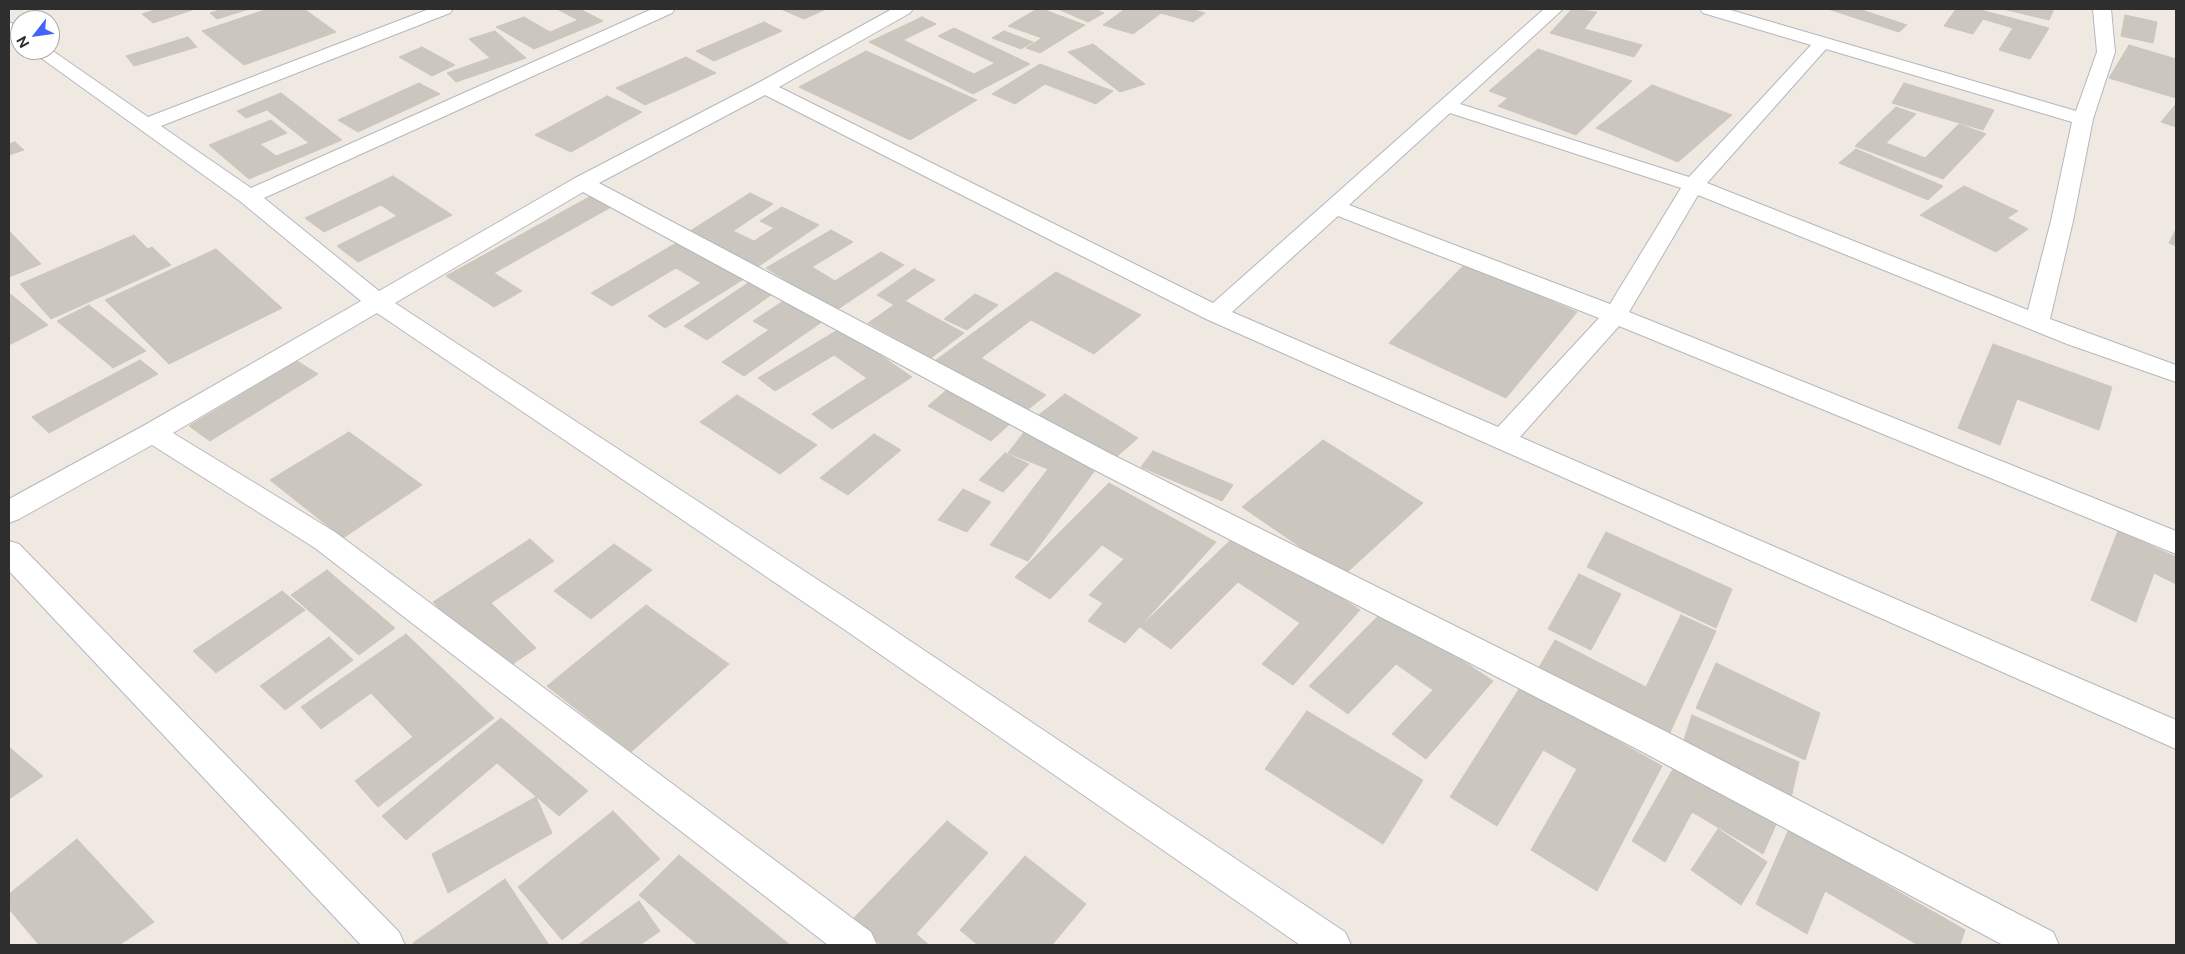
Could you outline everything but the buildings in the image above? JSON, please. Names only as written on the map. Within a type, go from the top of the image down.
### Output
[{"type":"street","points":[[147,125],[444,9]]},
{"type":"street","points":[[249,197],[666,9]]},
{"type":"street","points":[[9,512],[152,433],[583,183],[765,87],[904,9]]},
{"type":"street","points":[[1215,314],[1554,9]]},
{"type":"street","points":[[1709,9],[2083,119]]},
{"type":"street","points":[[2037,322],[2062,221],[2083,119],[2106,52],[2102,9]]},
{"type":"street","points":[[1503,439],[1615,315],[1693,185],[1823,42]]},
{"type":"street","points":[[53,60],[249,197],[377,302],[856,621],[1332,945]]},
{"type":"street","points":[[765,87],[1215,314],[2176,735]]},
{"type":"street","points":[[1447,106],[1693,185],[2037,322],[2176,374]]},
{"type":"street","points":[[583,183],[1099,460],[1651,740],[2040,945]]},
{"type":"street","points":[[1335,207],[1615,315],[2176,543]]},
{"type":"street","points":[[152,433],[239,485],[325,540],[858,945]]},
{"type":"street","points":[[9,552],[386,945]]}]
